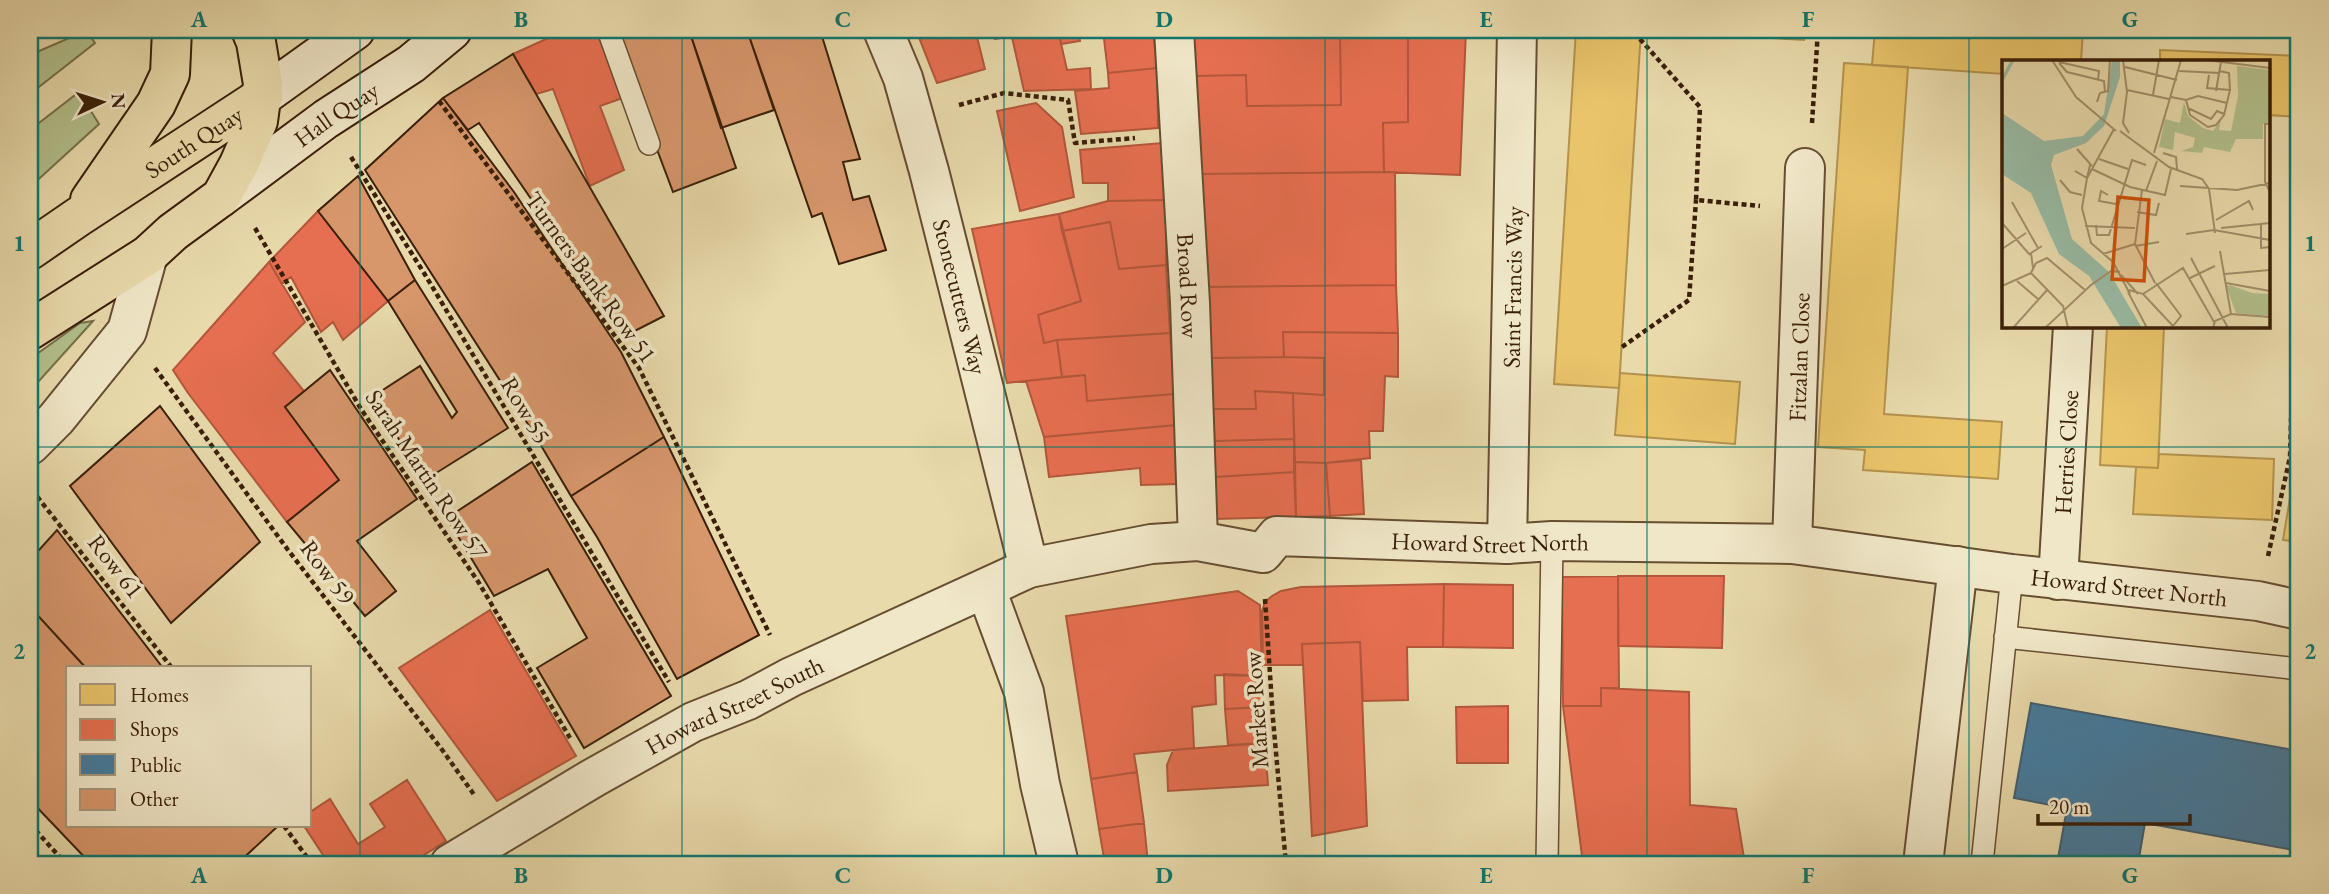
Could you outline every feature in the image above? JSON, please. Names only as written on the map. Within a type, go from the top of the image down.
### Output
[{"type":"main road","points":[[78,216],[156,104],[170,74],[172,30]]},
{"type":"main road","points":[[30,330],[148,255],[173,232],[227,192],[258,121],[263,96],[264,84],[251,30]]},
{"type":"main road","name":"South Quay","points":[[30,250],[263,96]]},
{"type":"street","name":"South Quay","points":[[263,96],[355,30]]},
{"type":"street","name":"Hall Quay","points":[[227,192],[326,119],[411,64],[452,30]]},
{"type":"street","name":"Stonecutters Way","points":[[883,30],[902,78],[929,171],[1029,568]]},
{"type":"street","name":"Broad Row","points":[[1174,30],[1190,303],[1198,541]]},
{"type":"street","name":"Saint Francis Way","points":[[1507,544],[1517,30]]},
{"type":"street","name":"Fitzalan Close","points":[[1792,544],[1805,169]]},
{"type":"street","points":[[30,444],[57,419],[127,331],[148,255]]},
{"type":"street","name":"Herries Close","points":[[2058,580],[2073,327]]},
{"type":"street","name":"Howard Street North","points":[[1263,553],[1277,536],[1507,544],[1552,541],[1792,544],[2058,580],[2258,601],[2299,610]]},
{"type":"street","points":[[1029,568],[1151,544],[1198,541],[1263,553]]},
{"type":"street","points":[[1923,864],[1958,566]]},
{"type":"street","name":"Howard Street South","points":[[450,864],[593,778],[693,722],[748,700],[791,677],[1029,568]]},
{"type":"street","points":[[986,589],[1024,692],[1040,784],[1059,864]]},
{"type":"lane","points":[[608,30],[649,144]]},
{"type":"lane","points":[[1548,864],[1552,541]]},
{"type":"lane","points":[[1982,864],[2012,574]]},
{"type":"lane","points":[[2005,637],[2299,670]]},
{"type":"path","points":[[30,36],[42,30]]},
{"type":"path","points":[[1805,169],[1811,132],[1818,30]]},
{"type":"path","points":[[1622,347],[1689,300],[1696,200],[1700,107],[1640,39]]},
{"type":"path","name":"Turners Bank Row 51","points":[[411,64],[639,368],[791,677]]},
{"type":"path","points":[[914,117],[1004,93],[1068,100],[1075,143],[1181,135]]},
{"type":"path","name":"Row 55","points":[[326,119],[424,273],[693,722]]},
{"type":"path","name":"Sarah Martin Row 57","points":[[227,192],[247,215],[361,409],[479,583],[593,778]]},
{"type":"path","points":[[1696,200],[1803,209]]},
{"type":"path","points":[[2258,601],[2290,457],[2295,276],[2299,277]]},
{"type":"path","name":"Row 59","points":[[127,331],[288,550],[443,751],[501,834]]},
{"type":"path","name":"Row 61","points":[[30,487],[72,537],[170,666]]},
{"type":"path","name":"Market Row","points":[[1263,553],[1273,719],[1286,864]]},
{"type":"path","points":[[30,824],[66,864]]},
{"type":"path","points":[[285,828],[312,864]]},
{"type":"green space","points":[[76,35],[90,36],[95,43],[30,94],[30,55]]},
{"type":"green space","points":[[79,92],[99,124],[30,187],[30,130]]},
{"type":"green space","points":[[93,321],[30,391],[30,359],[80,323]]},
{"type":"building: Homes","points":[[1576,30],[1641,30],[1619,388],[1554,384]]},
{"type":"building: Homes","points":[[1641,30],[1804,30],[1804,40]]},
{"type":"building: Homes","points":[[1875,30],[2083,30],[2081,60],[2002,60],[2002,74],[1872,65]]},
{"type":"building: Homes","points":[[2160,50],[2299,56],[2299,117],[2270,115],[2270,60],[2160,60]]},
{"type":"building: Homes","points":[[1844,63],[1908,67],[1884,414],[2002,422],[1998,479],[1863,470],[1865,450],[1818,447]]},
{"type":"building: Homes","points":[[2107,327],[2164,327],[2158,468],[2100,465]]},
{"type":"building: Homes","points":[[1620,373],[1740,382],[1735,444],[1615,435]]},
{"type":"building: Homes","points":[[2159,454],[2274,459],[2272,520],[2133,514],[2136,467],[2158,468]]},
{"type":"building: Homes","points":[[2295,468],[2299,469],[2299,542],[2283,540]]},
{"type":"building: Shops","points":[[566,30],[612,30],[628,96],[600,106],[624,170],[590,186],[553,89],[536,94],[513,54]]},
{"type":"building: Shops","points":[[916,30],[994,30],[976,33],[985,69],[937,83]]},
{"type":"building: Shops","points":[[994,30],[1030,30],[1030,33],[995,39]]},
{"type":"building: Shops","points":[[1058,30],[1078,30],[1080,41],[1061,44]]},
{"type":"building: Shops","points":[[1058,30],[1067,70],[1090,68],[1091,89],[1024,91],[1012,37]]},
{"type":"building: Shops","points":[[1103,30],[1153,30],[1157,68],[1108,73]]},
{"type":"building: Shops","points":[[1188,30],[1360,30],[1360,32],[1188,33]]},
{"type":"building: Shops","points":[[1360,30],[1408,30],[1408,122],[1383,123],[1384,172],[1200,174],[1193,76],[1246,75],[1247,106],[1341,105],[1340,33]]},
{"type":"building: Shops","points":[[1408,30],[1466,30],[1460,175],[1384,172],[1383,123],[1408,122]]},
{"type":"building: Shops","points":[[1188,33],[1340,33],[1341,105],[1247,106],[1246,75],[1193,76]]},
{"type":"building: Shops","points":[[1157,68],[1158,128],[1081,134],[1075,91],[1109,88],[1108,73]]},
{"type":"building: Shops","points":[[1036,103],[1062,127],[1074,197],[1020,211],[997,111]]},
{"type":"building: Shops","points":[[1162,143],[1166,200],[1108,201],[1108,183],[1083,183],[1080,150]]},
{"type":"building: Shops","points":[[1395,172],[1396,285],[1204,287],[1200,174]]},
{"type":"building: Shops","points":[[1166,200],[1166,265],[1119,269],[1110,222],[1062,231],[1059,214],[1108,201]]},
{"type":"building: Shops","points":[[318,211],[388,301],[343,340],[333,322],[321,332],[291,277],[282,284],[269,262]]},
{"type":"building: Shops","points":[[1059,214],[1081,301],[1038,315],[1044,343],[1057,340],[1062,377],[1007,383],[972,229]]},
{"type":"building: Shops","points":[[1110,222],[1119,269],[1166,265],[1170,333],[1044,343],[1038,315],[1081,301],[1062,231]]},
{"type":"building: Shops","points":[[269,262],[305,322],[273,353],[304,391],[285,407],[339,480],[287,522],[173,370]]},
{"type":"building: Shops","points":[[1396,285],[1398,333],[1283,332],[1284,357],[1208,358],[1204,287]]},
{"type":"building: Shops","points":[[1283,332],[1398,333],[1398,377],[1385,376],[1383,431],[1369,431],[1370,458],[1326,463],[1295,462],[1293,393],[1324,395],[1324,358],[1284,357]]},
{"type":"building: Shops","points":[[1170,333],[1174,394],[1087,401],[1085,375],[1062,377],[1057,340]]},
{"type":"building: Shops","points":[[1208,358],[1324,358],[1324,395],[1255,391],[1256,409],[1212,409]]},
{"type":"building: Shops","points":[[1085,375],[1087,401],[1174,394],[1176,425],[1044,437],[1026,381]]},
{"type":"building: Shops","points":[[1255,391],[1293,393],[1294,439],[1215,441],[1212,409],[1256,409]]},
{"type":"building: Shops","points":[[1176,425],[1179,484],[1141,485],[1140,468],[1049,477],[1044,437]]},
{"type":"building: Shops","points":[[1294,439],[1294,472],[1215,477],[1215,441]]},
{"type":"building: Shops","points":[[1361,460],[1364,514],[1330,516],[1326,463]]},
{"type":"building: Shops","points":[[1295,462],[1326,463],[1330,516],[1296,517]]},
{"type":"building: Shops","points":[[1294,472],[1296,517],[1215,519],[1215,477]]},
{"type":"building: Shops","points":[[1618,576],[1724,576],[1722,648],[1618,646]]},
{"type":"building: Shops","points":[[1618,576],[1619,688],[1601,688],[1601,706],[1563,706],[1562,577]]},
{"type":"building: Shops","points":[[1444,584],[1443,647],[1407,647],[1408,700],[1363,701],[1360,642],[1302,644],[1303,665],[1263,665],[1262,611],[1265,602],[1281,591],[1301,587]]},
{"type":"building: Shops","points":[[1444,584],[1513,585],[1513,648],[1443,647]]},
{"type":"building: Shops","points":[[1238,591],[1260,605],[1262,676],[1215,675],[1216,704],[1192,707],[1194,748],[1134,754],[1137,772],[1091,779],[1066,616]]},
{"type":"building: Shops","points":[[490,610],[576,756],[497,801],[399,668]]},
{"type":"building: Shops","points":[[1360,642],[1367,826],[1312,836],[1302,644]]},
{"type":"building: Shops","points":[[1224,674],[1262,676],[1263,707],[1225,709]]},
{"type":"building: Shops","points":[[1601,688],[1689,692],[1690,805],[1736,809],[1745,864],[1583,864],[1563,706],[1601,706]]},
{"type":"building: Shops","points":[[1508,706],[1508,763],[1457,763],[1456,707]]},
{"type":"building: Shops","points":[[1263,707],[1265,743],[1228,745],[1225,709]]},
{"type":"building: Shops","points":[[1265,743],[1268,785],[1168,791],[1167,765],[1173,750]]},
{"type":"building: Shops","points":[[1137,772],[1144,823],[1099,829],[1091,779]]},
{"type":"building: Shops","points":[[407,780],[446,841],[410,864],[329,864],[305,828],[312,828],[312,811],[330,799],[358,844],[385,827],[370,804]]},
{"type":"building: Shops","points":[[1144,823],[1148,864],[1105,864],[1099,829]]},
{"type":"building: Public","points":[[2031,703],[2299,751],[2299,851],[2145,823],[2138,864],[2057,864],[2067,808],[2014,798]]},
{"type":"building: Other","points":[[612,30],[689,30],[736,168],[673,192]]},
{"type":"building: Other","points":[[689,30],[747,30],[774,110],[721,128]]},
{"type":"building: Other","points":[[747,30],[820,30],[860,159],[843,162],[853,200],[869,196],[886,250],[839,264],[822,213],[812,217]]},
{"type":"building: Other","points":[[513,54],[664,316],[625,336],[479,123],[468,130],[443,98]]},
{"type":"building: Other","points":[[443,98],[514,192],[621,352],[664,437],[571,496],[365,170]]},
{"type":"building: Other","points":[[358,176],[415,280],[388,301],[318,211]]},
{"type":"building: Other","points":[[415,280],[508,428],[425,480],[372,397],[420,366],[452,418],[457,412],[388,301]]},
{"type":"building: Other","points":[[330,370],[417,499],[357,541],[396,591],[365,616],[287,522],[339,480],[285,407]]},
{"type":"building: Other","points":[[160,406],[260,542],[171,623],[70,486]]},
{"type":"building: Other","points":[[664,437],[759,635],[677,679],[571,496]]},
{"type":"building: Other","points":[[532,462],[671,696],[584,748],[537,668],[587,638],[548,569],[494,596],[447,518]]},
{"type":"building: Other","points":[[57,530],[161,666],[84,666],[30,607],[30,560]]},
{"type":"building: Other","points":[[30,607],[84,666],[66,666],[66,828],[276,828],[237,864],[91,864],[30,800]]}]
